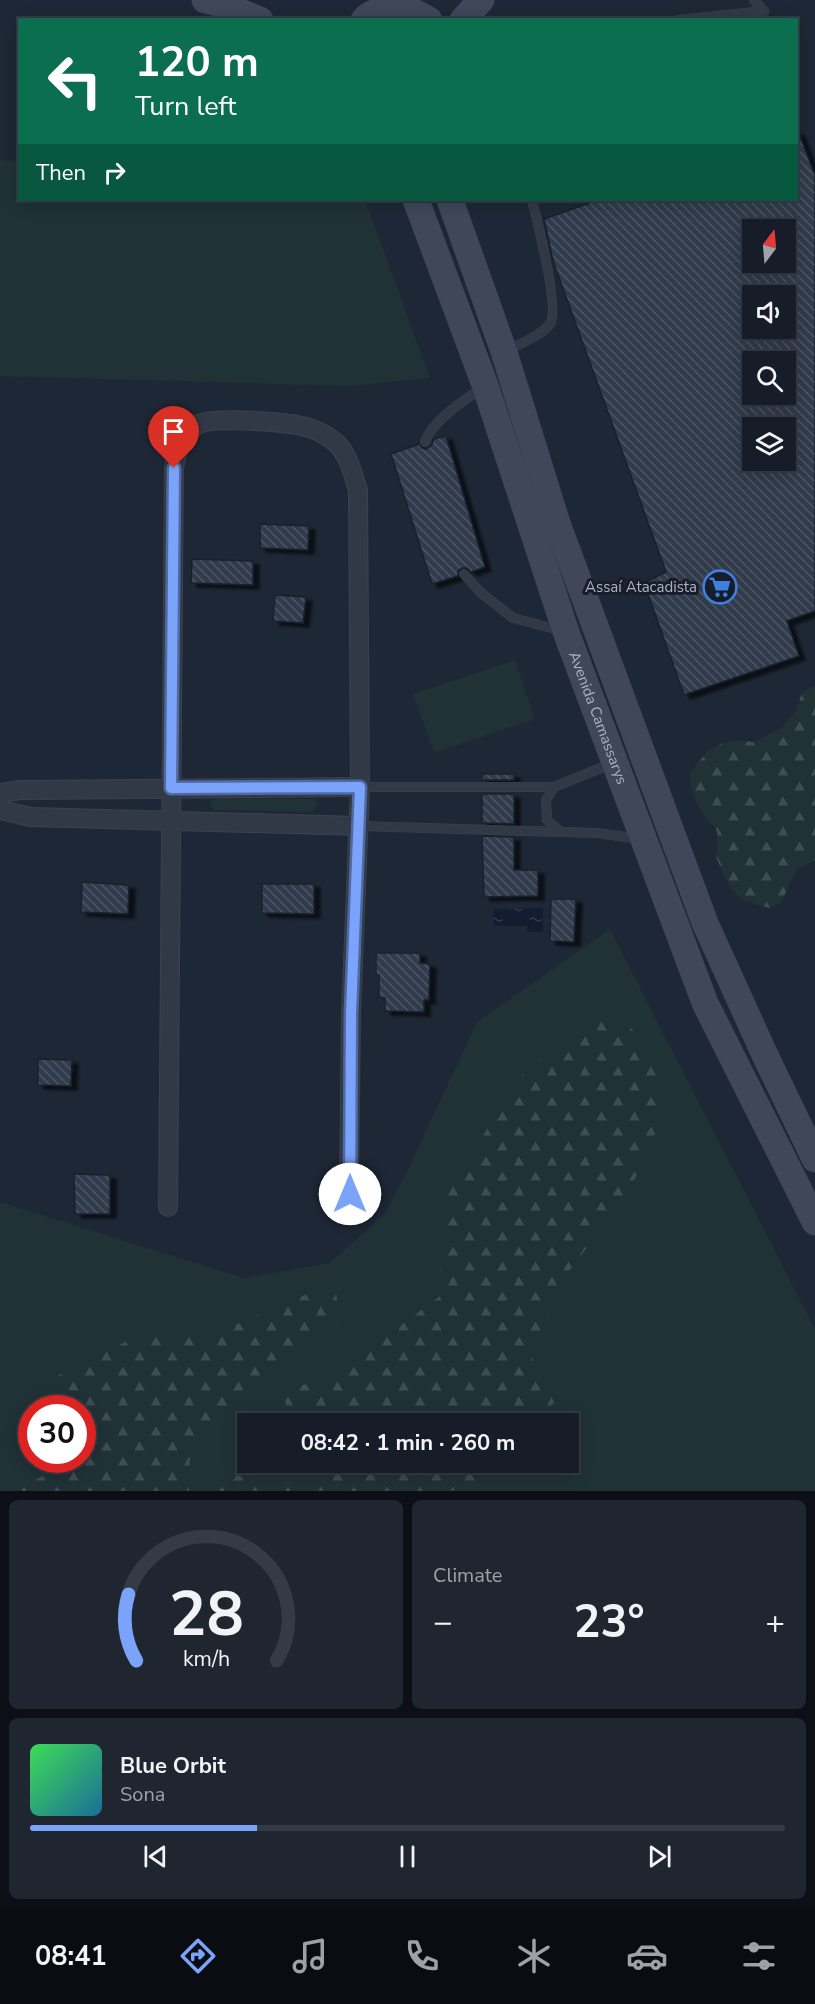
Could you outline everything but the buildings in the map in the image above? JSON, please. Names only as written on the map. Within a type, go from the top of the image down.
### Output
[{"type":"street","points":[[205,0],[255,18]]},
{"type":"street","points":[[465,18],[481,0]]},
{"type":"street","points":[[366,18],[390,6],[407,8],[425,18]]},
{"type":"street","name":"Avenida Camassarys","points":[[416,201],[485,386],[566,632],[705,1003],[815,1222]]},
{"type":"street","name":"Avenida Camassarys","points":[[450,201],[504,352],[557,523],[705,923],[749,1022],[815,1159]]},
{"type":"street","points":[[168,1207],[174,468],[177,449],[186,435],[197,425],[209,421],[278,422],[307,427],[333,439],[348,458],[358,490],[360,787],[351,1013],[350,1194]]},
{"type":"street","points":[[0,793],[20,790],[360,787]]},
{"type":"street","points":[[0,810],[31,817],[359,826]]},
{"type":"lane","points":[[697,18],[764,11],[754,0]]},
{"type":"lane","points":[[504,352],[538,334],[550,324],[552,318],[552,292],[532,201]]},
{"type":"lane","points":[[425,442],[428,433],[435,426],[485,386]]},
{"type":"lane","points":[[464,574],[480,592],[513,618],[566,632]]},
{"type":"lane","points":[[360,787],[554,787],[615,762]]},
{"type":"lane","points":[[554,787],[546,800],[546,820],[561,832]]},
{"type":"lane","points":[[359,826],[597,833],[644,839]]},
{"type":"green space","points":[[0,160],[18,161],[18,201],[365,201],[430,378],[348,386],[0,376]]},
{"type":"green space","points":[[515,660],[535,719],[434,753],[413,694]]},
{"type":"green space","points":[[815,686],[815,860],[796,870],[781,903],[769,908],[742,900],[729,886],[716,857],[718,838],[716,828],[705,817],[697,803],[689,773],[709,750],[723,743],[737,740],[753,742],[781,728],[796,711],[802,692]]},
{"type":"green space","points":[[217,798],[314,799],[317,804],[316,810],[311,812],[214,810],[209,805]]},
{"type":"green space","points":[[610,929],[815,1329],[815,1491],[0,1491],[0,1202],[244,1278],[330,1263],[385,1213],[477,1022]]},
{"type":"green space","points":[[600,1007],[642,1036],[663,1092],[652,1150],[618,1207],[563,1279],[530,1354],[554,1402],[548,1413],[290,1413],[281,1391],[321,1380],[373,1346],[439,1297],[444,1200],[526,1069],[563,1044]]},
{"type":"green space","points":[[335,1285],[340,1321],[285,1358],[190,1454],[189,1491],[17,1491],[47,1473],[96,1473],[96,1395],[51,1395],[48,1381],[130,1340],[224,1330],[299,1297]]},
{"type":"green space","points":[[225,1473],[285,1485],[332,1479],[331,1473],[500,1473],[451,1491],[194,1491]]},
{"type":"water","points":[[543,908],[543,932],[527,932],[527,926],[494,926],[493,909]]},
{"type":"place","name":"Assaí Atacadista","points":[[720,587]]},
{"type":"route","points":[[174,468],[171,788],[360,787],[351,1013],[350,1194]]}]
